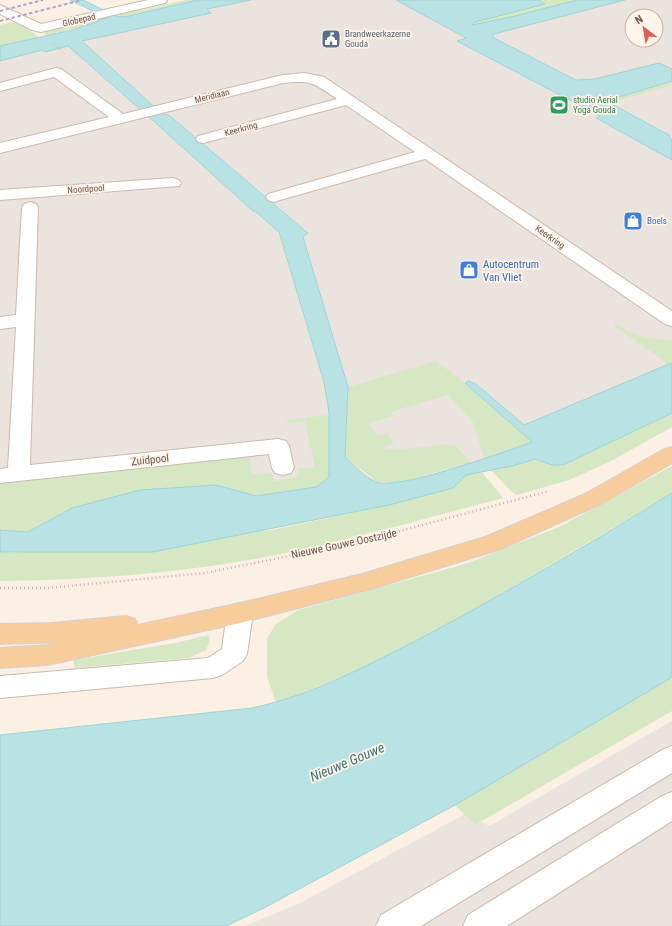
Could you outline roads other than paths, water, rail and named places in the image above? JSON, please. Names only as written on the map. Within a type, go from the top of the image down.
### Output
[{"type":"main road","points":[[0,658],[47,655],[229,615],[362,583],[493,543],[545,522],[593,499],[672,454]]},
{"type":"main road","points":[[0,634],[52,633],[229,615]]},
{"type":"street","name":"Globepad","points":[[0,9],[41,28],[116,12],[161,0]]},
{"type":"street","points":[[0,87],[56,72],[121,119]]},
{"type":"street","name":"Keerkring","points":[[304,77],[319,80],[428,152],[664,315]]},
{"type":"street","name":"Meridiaan","points":[[0,148],[283,79],[304,77]]},
{"type":"street","name":"Keerkring","points":[[203,139],[349,100]]},
{"type":"street","points":[[274,196],[428,152]]},
{"type":"street","name":"Noordpool","points":[[0,195],[173,183]]},
{"type":"street","points":[[10,475],[25,320],[30,207]]},
{"type":"street","points":[[0,323],[25,320]]},
{"type":"street","name":"Zuidpool","points":[[10,475],[278,446],[283,468]]},
{"type":"street","points":[[0,687],[213,668],[234,654],[229,615]]},
{"type":"street","points":[[392,926],[672,758]]},
{"type":"street","points":[[479,926],[672,805]]},
{"type":"water","points":[[70,0],[83,0],[116,16],[125,17],[198,0],[251,0],[207,9],[211,13],[82,41],[162,114],[169,115],[308,233],[303,237],[348,387],[345,457],[368,477],[376,482],[388,483],[406,481],[452,469],[532,442],[465,383],[469,381],[476,384],[524,425],[672,364],[672,413],[563,465],[552,465],[535,459],[512,466],[466,475],[453,488],[389,505],[153,552],[0,552],[0,530],[28,532],[72,508],[140,490],[216,485],[256,496],[316,487],[329,477],[329,412],[324,382],[279,232],[255,211],[253,211],[68,46],[45,52],[42,50],[0,61],[0,46],[72,30],[107,18]]},
{"type":"water","points":[[396,0],[538,0],[545,4],[475,22],[472,25],[515,16],[577,0],[625,0],[494,34],[492,37],[576,80],[595,79],[659,63],[672,69],[672,81],[606,101],[669,135],[672,141],[672,160],[596,118],[600,116],[457,41],[466,38]]},
{"type":"water","name":"Nieuwe Gouwe","points":[[672,493],[672,677],[666,681],[455,805],[262,909],[226,926],[0,926],[0,735],[252,708],[297,695],[341,678],[425,636],[488,602]]},
{"type":"railway","points":[[0,11],[43,0]]},
{"type":"railway","points":[[0,21],[82,0]]},
{"type":"place","name":"Brandweerkazerne Gouda","points":[[331,39]]},
{"type":"place","name":"studio Aerial Yoga Gouda","points":[[559,105]]},
{"type":"place","name":"Boels","points":[[633,221]]},
{"type":"place","name":"Autocentrum Van Vliet","points":[[469,270]]}]
